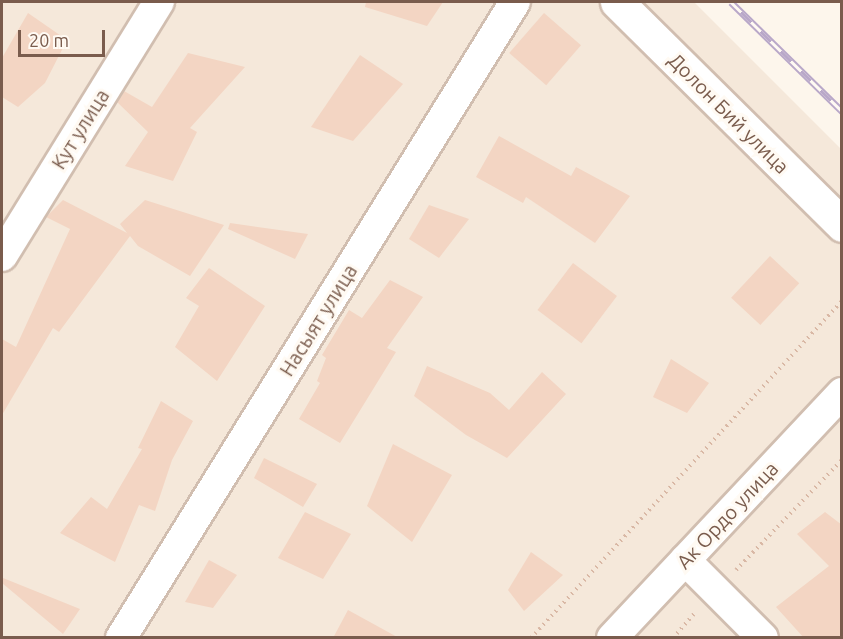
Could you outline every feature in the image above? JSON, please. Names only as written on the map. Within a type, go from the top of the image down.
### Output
[{"type":"street","name":"Кут улица","points":[[2,256],[159,2]]},
{"type":"street","name":"Насыят улица","points":[[122,638],[515,2]]},
{"type":"street","name":"Долон Бий улица","points":[[617,2],[842,225]]},
{"type":"street","name":"Ак Ордо улица","points":[[612,638],[842,393]]},
{"type":"street","points":[[685,560],[763,638]]},
{"type":"path","points":[[531,638],[842,301]]},
{"type":"path","points":[[673,638],[842,460]]},
{"type":"shaded area","points":[[2,2],[694,2],[841,149],[841,637],[2,637]]},
{"type":"building","points":[[366,2],[443,2],[427,26],[365,7]]},
{"type":"building","points":[[28,13],[67,40],[45,83],[18,107],[2,97],[2,58]]},
{"type":"building","points":[[544,13],[581,45],[546,85],[509,53]]},
{"type":"building","points":[[188,53],[245,67],[190,128],[197,132],[173,181],[125,166],[148,132],[117,102],[124,91],[152,107]]},
{"type":"building","points":[[360,55],[403,84],[353,141],[311,127]]},
{"type":"building","points":[[499,136],[571,176],[576,167],[630,196],[595,243],[526,197],[523,203],[476,177]]},
{"type":"building","points":[[63,200],[127,233],[120,224],[145,200],[224,225],[190,276],[138,246],[130,236],[59,332],[53,328],[2,415],[2,339],[16,347],[70,229],[46,217]]},
{"type":"building","points":[[429,205],[469,219],[439,258],[409,239]]},
{"type":"building","points":[[230,223],[308,234],[295,259],[228,229]]},
{"type":"building","points":[[770,256],[799,283],[760,325],[731,298]]},
{"type":"building","points":[[573,263],[617,296],[581,343],[537,310]]},
{"type":"building","points":[[209,268],[265,306],[217,381],[175,347],[199,306],[186,298]]},
{"type":"building","points":[[390,280],[423,297],[387,348],[396,352],[340,443],[299,419],[320,383],[317,381],[326,358],[322,355],[349,310],[362,318]]},
{"type":"building","points":[[671,359],[709,383],[687,413],[653,397]]},
{"type":"building","points":[[427,366],[490,393],[509,410],[542,372],[566,394],[507,458],[466,435],[414,396]]},
{"type":"building","points":[[161,401],[193,421],[172,460],[155,511],[139,505],[115,562],[60,533],[91,497],[107,509],[142,449],[138,448]]},
{"type":"building","points":[[393,444],[452,475],[412,542],[367,506]]},
{"type":"building","points":[[264,458],[317,484],[303,507],[254,478]]},
{"type":"building","points":[[305,512],[351,534],[323,579],[278,558]]},
{"type":"building","points":[[825,512],[842,525],[842,638],[804,638],[776,607],[829,566],[797,534]]},
{"type":"building","points":[[531,552],[563,575],[524,611],[508,590]]},
{"type":"building","points":[[209,560],[237,575],[213,608],[185,602]]},
{"type":"building","points":[[3,578],[80,609],[63,634],[2,583]]},
{"type":"building","points":[[348,610],[399,638],[333,638]]},
{"type":"railway","points":[[731,2],[842,111]]}]
